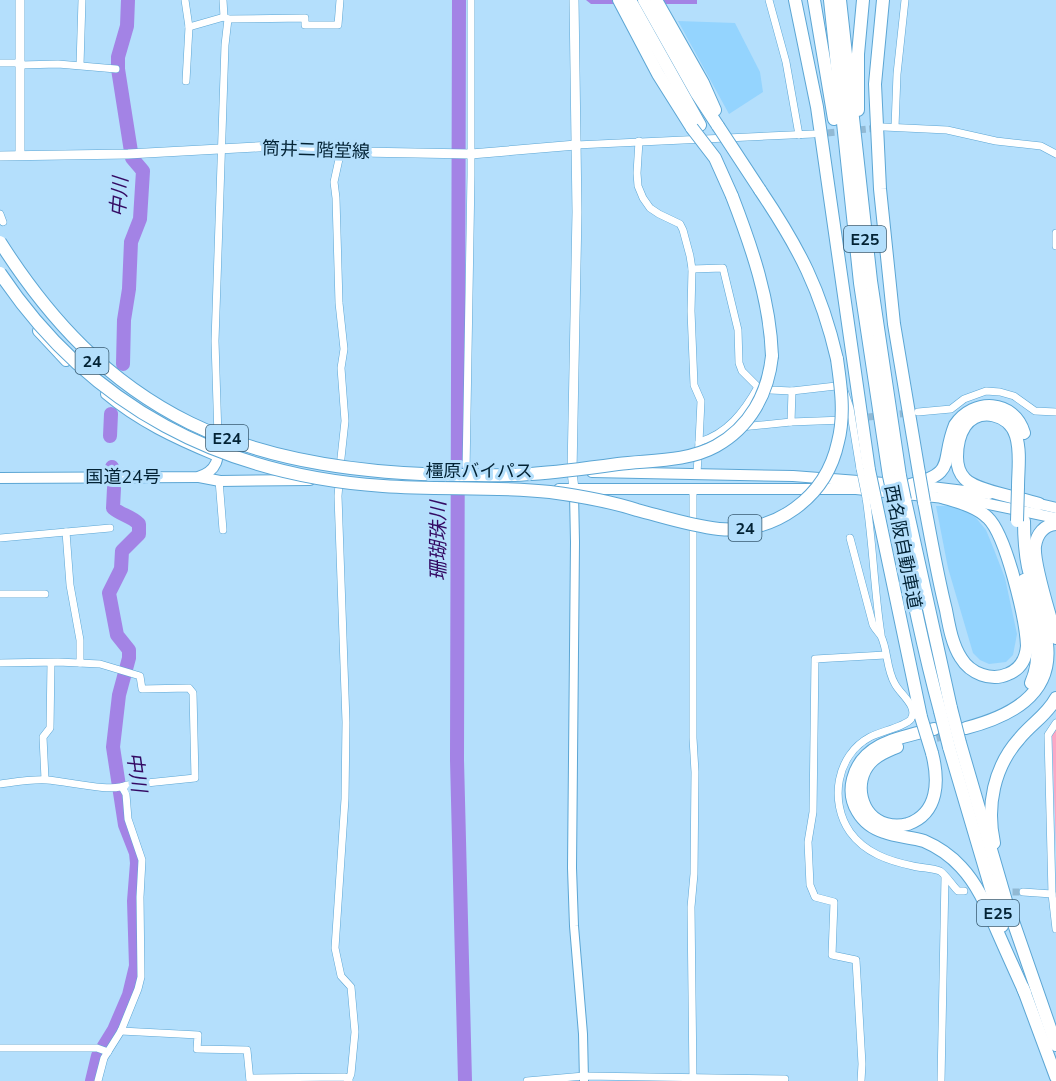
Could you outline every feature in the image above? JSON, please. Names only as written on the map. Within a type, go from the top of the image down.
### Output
[{"type":"highway","points":[[619,0],[641,32]]},
{"type":"highway","points":[[630,0],[641,32]]},
{"type":"highway","points":[[644,0],[665,27]]},
{"type":"highway","points":[[656,0],[665,27]]},
{"type":"highway","points":[[795,0],[818,107],[870,498],[921,717],[932,753],[936,784],[935,794],[925,813],[911,823],[895,826],[872,816],[862,801],[860,792],[863,775],[871,762],[897,747],[935,733],[894,739],[867,754],[853,777],[851,787],[854,804],[863,820],[877,830],[929,843],[946,853],[962,868],[984,902],[1025,993]]},
{"type":"highway","points":[[814,0],[852,212]]},
{"type":"highway","name":"西名阪自動車道","points":[[830,0],[852,212],[869,347],[895,476],[913,602],[945,710],[995,904],[1056,1077]]},
{"type":"highway","name":"西名阪自動車道","points":[[840,0],[895,476]]},
{"type":"highway","points":[[863,0],[858,54],[858,117],[871,281]]},
{"type":"highway","points":[[883,0],[875,84],[880,189],[894,324],[924,502],[954,643],[960,657],[977,673],[997,677],[1007,675],[1022,663],[1026,655],[1037,582],[988,518],[966,504],[942,497]]},
{"type":"highway","name":"24","points":[[529,490],[605,501],[684,523],[719,529],[755,527],[787,515],[810,496],[820,484],[834,457],[842,414],[837,359],[824,311],[805,262],[730,145],[703,83],[665,27]]},
{"type":"highway","name":"E24","points":[[0,244],[60,325],[115,375],[149,399],[189,422],[215,434],[283,455],[353,469],[417,475],[530,474],[668,459],[702,452],[730,437],[752,414],[767,386],[772,356],[769,313],[755,257],[715,158],[641,32]]},
{"type":"highway","name":"橿原バイパス","points":[[0,244],[34,300],[52,321],[107,374],[160,410],[218,440],[275,457],[340,467],[446,472],[697,473],[820,477],[972,492],[1039,504]]},
{"type":"highway","name":"E24","points":[[0,273],[49,336],[75,363],[105,388],[158,423],[210,448],[280,469],[351,482],[383,486],[529,490]]},
{"type":"highway","name":"橿原バイパス","points":[[0,280],[48,342],[70,365],[122,408],[184,442],[219,457],[310,480],[339,484],[447,489],[856,489],[942,497]]},
{"type":"highway","points":[[910,485],[939,475],[945,465],[952,433],[959,418],[972,409],[987,405],[1009,411],[1022,428],[1025,445],[1020,521],[1024,563],[1033,601],[1038,656],[1031,682],[1019,697],[1003,708],[965,724]]},
{"type":"highway","points":[[1021,488],[1017,442],[1008,421],[996,415],[983,415],[971,420],[963,430],[958,446],[958,468],[964,478],[981,488],[1039,504]]},
{"type":"highway","points":[[210,472],[219,457],[218,440]]},
{"type":"highway","name":"国道24号","points":[[0,478],[198,477],[210,472]]},
{"type":"highway","name":"24","points":[[198,477],[220,481],[310,480]]},
{"type":"highway","name":"24","points":[[942,497],[1004,506],[1056,518]]},
{"type":"highway","name":"24","points":[[1039,504],[1056,508]]},
{"type":"highway","points":[[1056,524],[1045,527],[1039,535],[1035,547],[1024,563],[1020,584],[1056,638]]},
{"type":"highway","points":[[1024,563],[1033,601]]},
{"type":"highway","points":[[1031,977],[993,837],[991,806],[997,776],[1003,761],[1019,738],[1051,707],[1056,698]]},
{"type":"highway","name":"西名阪自動車道","points":[[954,745],[1056,1045]]},
{"type":"main road","points":[[20,0],[20,155]]},
{"type":"main road","points":[[574,0],[576,145],[572,472],[574,489]]},
{"type":"main road","name":"筒井二階堂線","points":[[0,156],[131,154],[293,145],[341,150],[470,154],[576,145]]},
{"type":"street","points":[[80,65],[82,0]]},
{"type":"street","points":[[185,0],[189,27],[186,81]]},
{"type":"street","points":[[218,440],[215,341],[226,18],[223,0]]},
{"type":"street","points":[[189,27],[226,18],[305,18],[305,25],[338,25],[340,0]]},
{"type":"street","points":[[465,472],[471,0]]},
{"type":"street","points":[[769,0],[786,62],[799,135]]},
{"type":"street","points":[[895,127],[897,74],[905,0]]},
{"type":"street","points":[[0,63],[80,65],[116,69]]},
{"type":"street","points":[[884,127],[947,130],[996,141],[1041,146],[1056,154]]},
{"type":"street","points":[[576,145],[813,134]]},
{"type":"street","points":[[639,141],[638,186],[650,208],[680,224],[692,269],[694,385],[701,400],[697,473]]},
{"type":"street","points":[[340,467],[345,421],[342,368],[344,349],[339,303],[334,182],[341,150]]},
{"type":"street","points":[[0,213],[3,222]]},
{"type":"street","points":[[1056,233],[1056,246]]},
{"type":"street","points":[[692,269],[723,268],[738,330],[739,363],[742,371],[758,387],[792,391],[836,386],[844,390],[865,469]]},
{"type":"street","points":[[699,442],[711,439],[727,429],[750,401],[758,387]]},
{"type":"street","points":[[791,422],[792,391]]},
{"type":"street","points":[[918,412],[951,409],[964,399],[986,391],[1014,396],[1035,411],[1056,412]]},
{"type":"street","points":[[727,429],[847,419]]},
{"type":"street","points":[[210,472],[220,481],[223,530]]},
{"type":"street","points":[[121,1031],[198,1035],[197,1049],[247,1050],[250,1079],[345,1077],[349,1081],[355,1032],[351,987],[341,976],[335,948],[345,788],[346,722],[339,484]]},
{"type":"street","points":[[574,489],[572,868],[584,1079]]},
{"type":"street","points":[[693,490],[695,783],[694,874],[691,907],[693,1080]]},
{"type":"street","points":[[870,498],[876,604],[881,637],[895,685],[913,708],[913,715],[910,721],[867,738],[851,753],[840,772],[838,804],[849,831],[872,853],[940,872],[958,891],[964,891]]},
{"type":"street","points":[[0,538],[110,528]]},
{"type":"street","points":[[66,532],[70,585],[80,640],[80,663]]},
{"type":"street","points":[[850,538],[873,626],[881,637]]},
{"type":"street","points":[[0,594],[45,594]]},
{"type":"street","points":[[861,1081],[856,960],[832,955],[834,902],[815,897],[810,885],[808,842],[813,812],[815,659],[885,655]]},
{"type":"street","points":[[0,663],[100,664],[140,676],[142,689],[189,688],[193,693],[195,778],[122,787],[94,786],[45,779],[0,784]]},
{"type":"street","points":[[45,779],[43,737],[50,728],[51,663]]},
{"type":"street","points":[[1056,723],[1048,735],[1052,894],[1056,929]]},
{"type":"street","points":[[98,1081],[104,1058],[121,1031],[141,977],[142,860],[128,819],[126,794],[122,787]]},
{"type":"street","points":[[941,1081],[945,877]]},
{"type":"street","points":[[1023,892],[1052,894]]},
{"type":"street","points":[[0,1048],[97,1048],[108,1052]]},
{"type":"street","points":[[527,1081],[785,1079],[784,1081]]},
{"type":"shaded area","points":[[586,0],[697,0],[697,4],[591,4]]},
{"type":"shaded area","points":[[678,21],[735,23],[760,72],[763,92],[729,114]]},
{"type":"shaded area","points":[[936,506],[951,506],[964,510],[976,518],[986,530],[1005,578],[1017,634],[1013,655],[1006,662],[989,664],[980,660],[973,653],[948,568]]},
{"type":"shaded area","points":[[1056,728],[1056,845],[1052,734]]},
{"type":"waterway","name":"中川","points":[[123,364],[124,320],[129,289],[131,242],[140,219],[143,171],[132,158],[118,69],[118,57],[127,26],[128,0]]},
{"type":"waterway","name":"珊瑚珠川","points":[[459,0],[457,760],[465,1081]]},
{"type":"waterway","name":"中川","points":[[110,436],[111,414]]},
{"type":"waterway","name":"中川","points":[[112,467],[113,473]]},
{"type":"waterway","name":"中川","points":[[92,1081],[98,1056],[114,1030],[129,995],[136,966],[134,901],[136,853],[125,825],[113,747],[119,695],[129,650],[117,635],[109,593],[121,569],[122,551],[139,534],[139,524],[113,508],[114,488]]},
{"type":"tunnel","points":[[817,134],[878,128]]},
{"type":"tunnel","points":[[858,418],[910,413]]},
{"type":"tunnel","points":[[936,736],[956,731]]},
{"type":"tunnel","points":[[1002,892],[1023,892]]}]
